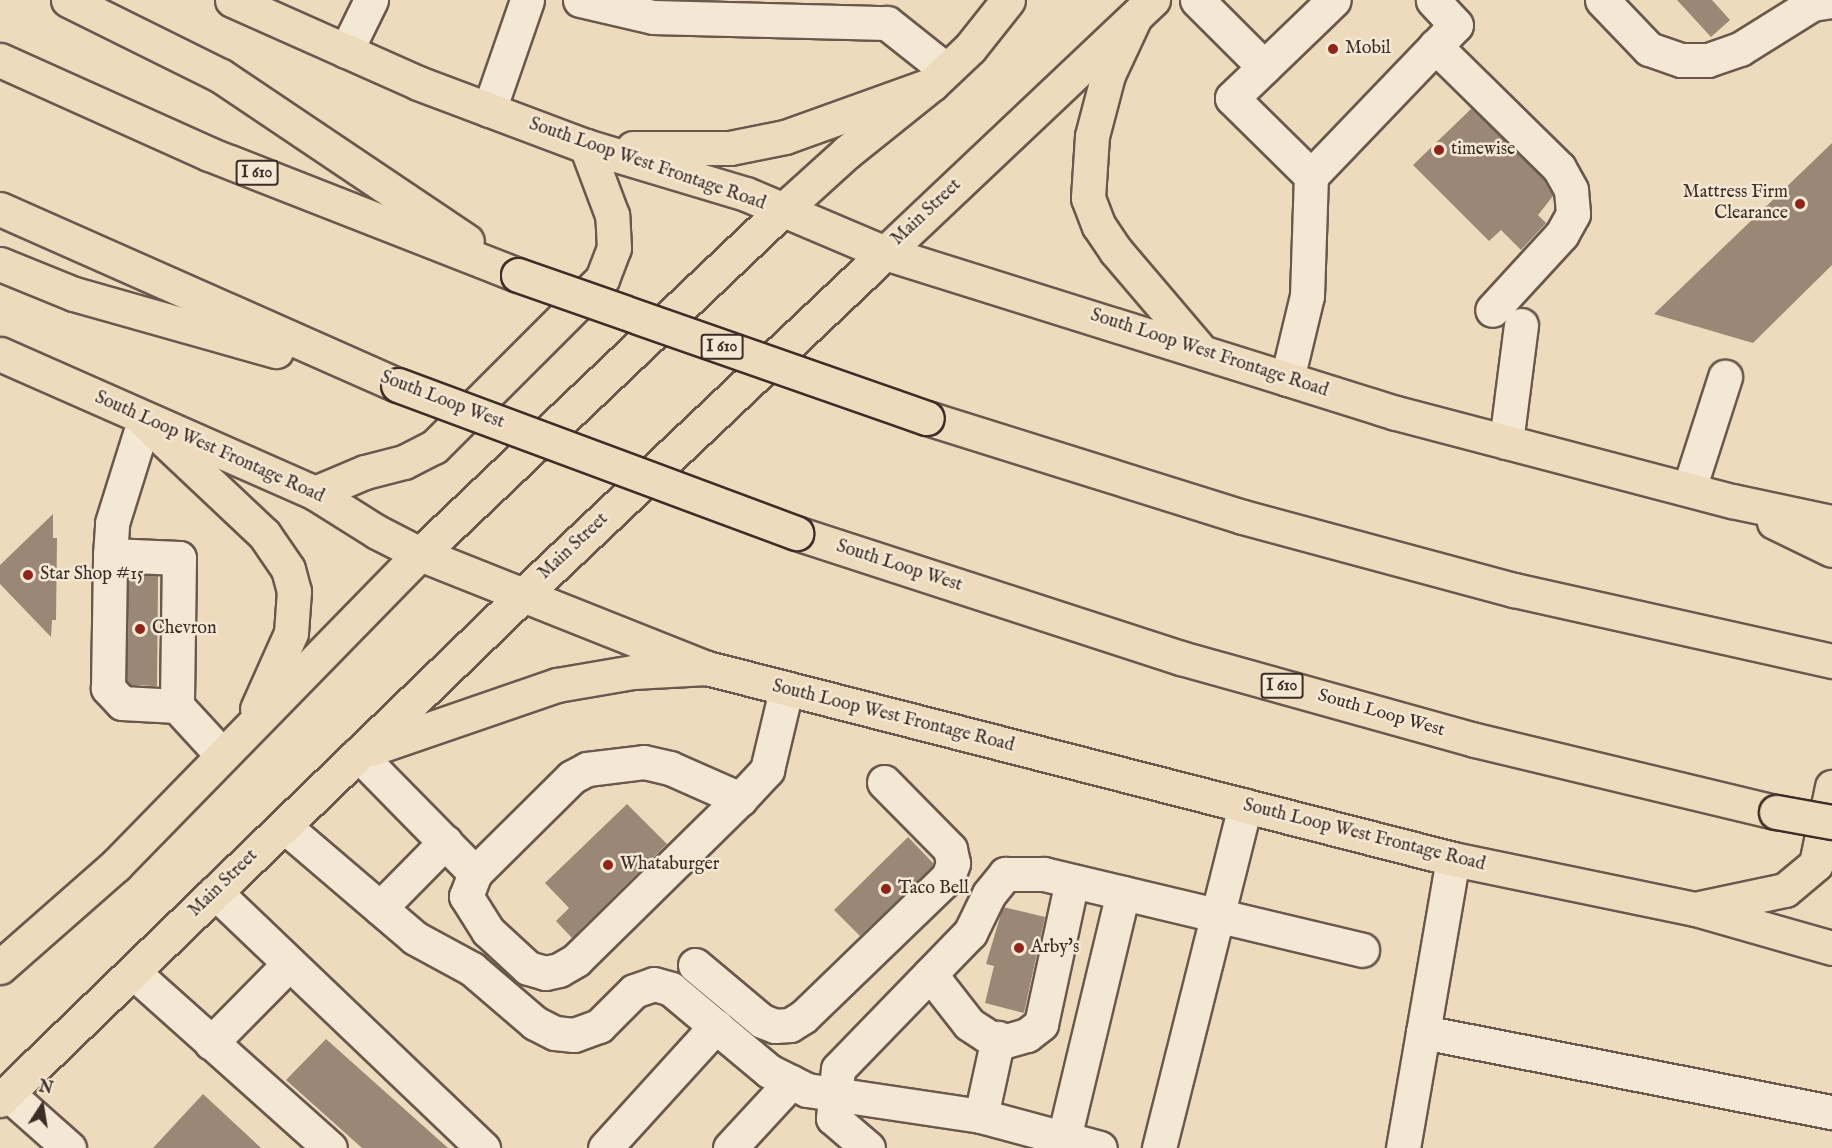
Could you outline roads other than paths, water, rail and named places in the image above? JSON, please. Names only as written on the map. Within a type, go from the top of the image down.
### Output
[{"type":"main road","points":[[68,0],[221,76],[518,275]]},
{"type":"main road","name":"South Loop West Frontage Road","points":[[232,0],[346,51],[489,110],[586,146],[746,194],[782,212],[885,253],[1396,413],[1732,501],[1832,522]]},
{"type":"main road","points":[[0,968],[116,865],[420,554],[847,152],[939,77],[970,48],[1008,0]]},
{"type":"main road","points":[[1144,9],[1108,75],[1092,136],[1088,198],[1099,226],[1116,251],[1201,351]]},
{"type":"main road","name":"Main Street","points":[[4,1096],[521,597],[1144,9]]},
{"type":"main road","name":"I 610","points":[[0,60],[209,154],[518,275],[927,418],[1255,520],[1514,590],[1818,658]]},
{"type":"main road","points":[[315,493],[365,472],[404,462],[434,447],[602,279],[614,248],[612,215],[586,146],[730,148],[785,137],[939,77]]},
{"type":"main road","name":"South Loop West","points":[[0,209],[398,385],[796,533],[1181,658],[1475,740],[1776,812],[1832,822]]},
{"type":"main road","points":[[0,264],[74,294],[398,385]]},
{"type":"main road","name":"South Loop West Frontage Road","points":[[0,354],[144,421],[315,493],[368,527],[420,554],[521,597],[707,668],[1453,859],[1695,909],[1832,948]]},
{"type":"main road","points":[[144,421],[264,534],[288,569],[294,591],[291,633],[248,728]]},
{"type":"main road","points":[[1732,501],[1832,550]]},
{"type":"main road","points":[[358,754],[557,685],[633,672],[707,668]]},
{"type":"main road","points":[[1695,909],[1785,890],[1816,864],[1832,787]]},
{"type":"lane","points":[[346,51],[371,0]]},
{"type":"lane","points":[[489,110],[527,0]]},
{"type":"lane","points":[[580,0],[653,16],[716,9],[887,23],[939,77]]},
{"type":"lane","points":[[1197,0],[1264,67]]},
{"type":"lane","points":[[1311,176],[1232,98],[1334,0]]},
{"type":"lane","points":[[1287,379],[1306,296],[1311,176],[1456,25],[1432,0]]},
{"type":"lane","points":[[1602,0],[1649,49],[1681,60],[1708,60],[1740,49],[1812,4],[1832,1]]},
{"type":"lane","points":[[1436,46],[1559,168],[1571,190],[1573,214],[1562,234],[1492,310]]},
{"type":"lane","points":[[1506,442],[1521,325]]},
{"type":"lane","points":[[1689,489],[1725,377]]},
{"type":"lane","points":[[144,421],[112,523],[108,688],[122,703],[177,706]]},
{"type":"lane","points":[[110,555],[179,558],[177,706],[222,755]]},
{"type":"lane","points":[[740,799],[670,768],[644,762],[587,768],[572,777],[475,873],[466,896],[488,931],[528,968],[545,973],[559,970],[576,960],[740,799],[767,770],[786,690]]},
{"type":"lane","points":[[358,754],[475,873]]},
{"type":"lane","points":[[695,965],[762,1021],[775,1026],[790,1025],[803,1017],[931,894],[948,877],[953,863],[950,849],[884,782]]},
{"type":"lane","points":[[1159,1148],[1245,806]]},
{"type":"lane","points":[[284,826],[416,938],[472,969],[535,1023],[555,1033],[574,1035],[599,1026],[634,991],[654,984],[671,989],[769,1071],[807,1090],[981,1116],[1100,1148]]},
{"type":"lane","points":[[380,908],[445,842]]},
{"type":"lane","points":[[1403,1148],[1453,859]]},
{"type":"lane","points":[[868,1148],[833,1118],[833,1094],[838,1069],[970,933],[989,894],[1005,874],[1025,872],[1072,881],[1362,950]]},
{"type":"lane","points":[[930,974],[969,1024],[1006,1041],[1027,1035],[1041,1024],[1072,881]]},
{"type":"lane","points":[[215,892],[483,1148]]},
{"type":"lane","points":[[1064,1138],[1123,893]]},
{"type":"lane","points":[[211,1042],[289,964]]},
{"type":"lane","points":[[133,972],[330,1148]]},
{"type":"lane","points":[[605,1148],[716,1026]]},
{"type":"lane","points":[[1423,1032],[1832,1112]]},
{"type":"lane","points":[[981,1116],[998,1038]]},
{"type":"lane","points":[[730,1148],[791,1082]]},
{"type":"lane","points":[[4,1096],[69,1148]]},
{"type":"place","name":"Mobil","points":[[1333,49]]},
{"type":"place","name":"timewise","points":[[1439,150]]},
{"type":"place","name":"Mattress Firm Clearance","points":[[1800,204]]},
{"type":"place","name":"Star Shop #15","points":[[28,575]]},
{"type":"place","name":"Chevron","points":[[140,629]]},
{"type":"place","name":"Whataburger","points":[[608,865]]},
{"type":"place","name":"Taco Bell","points":[[886,889]]},
{"type":"place","name":"Arby's","points":[[1019,948]]}]
